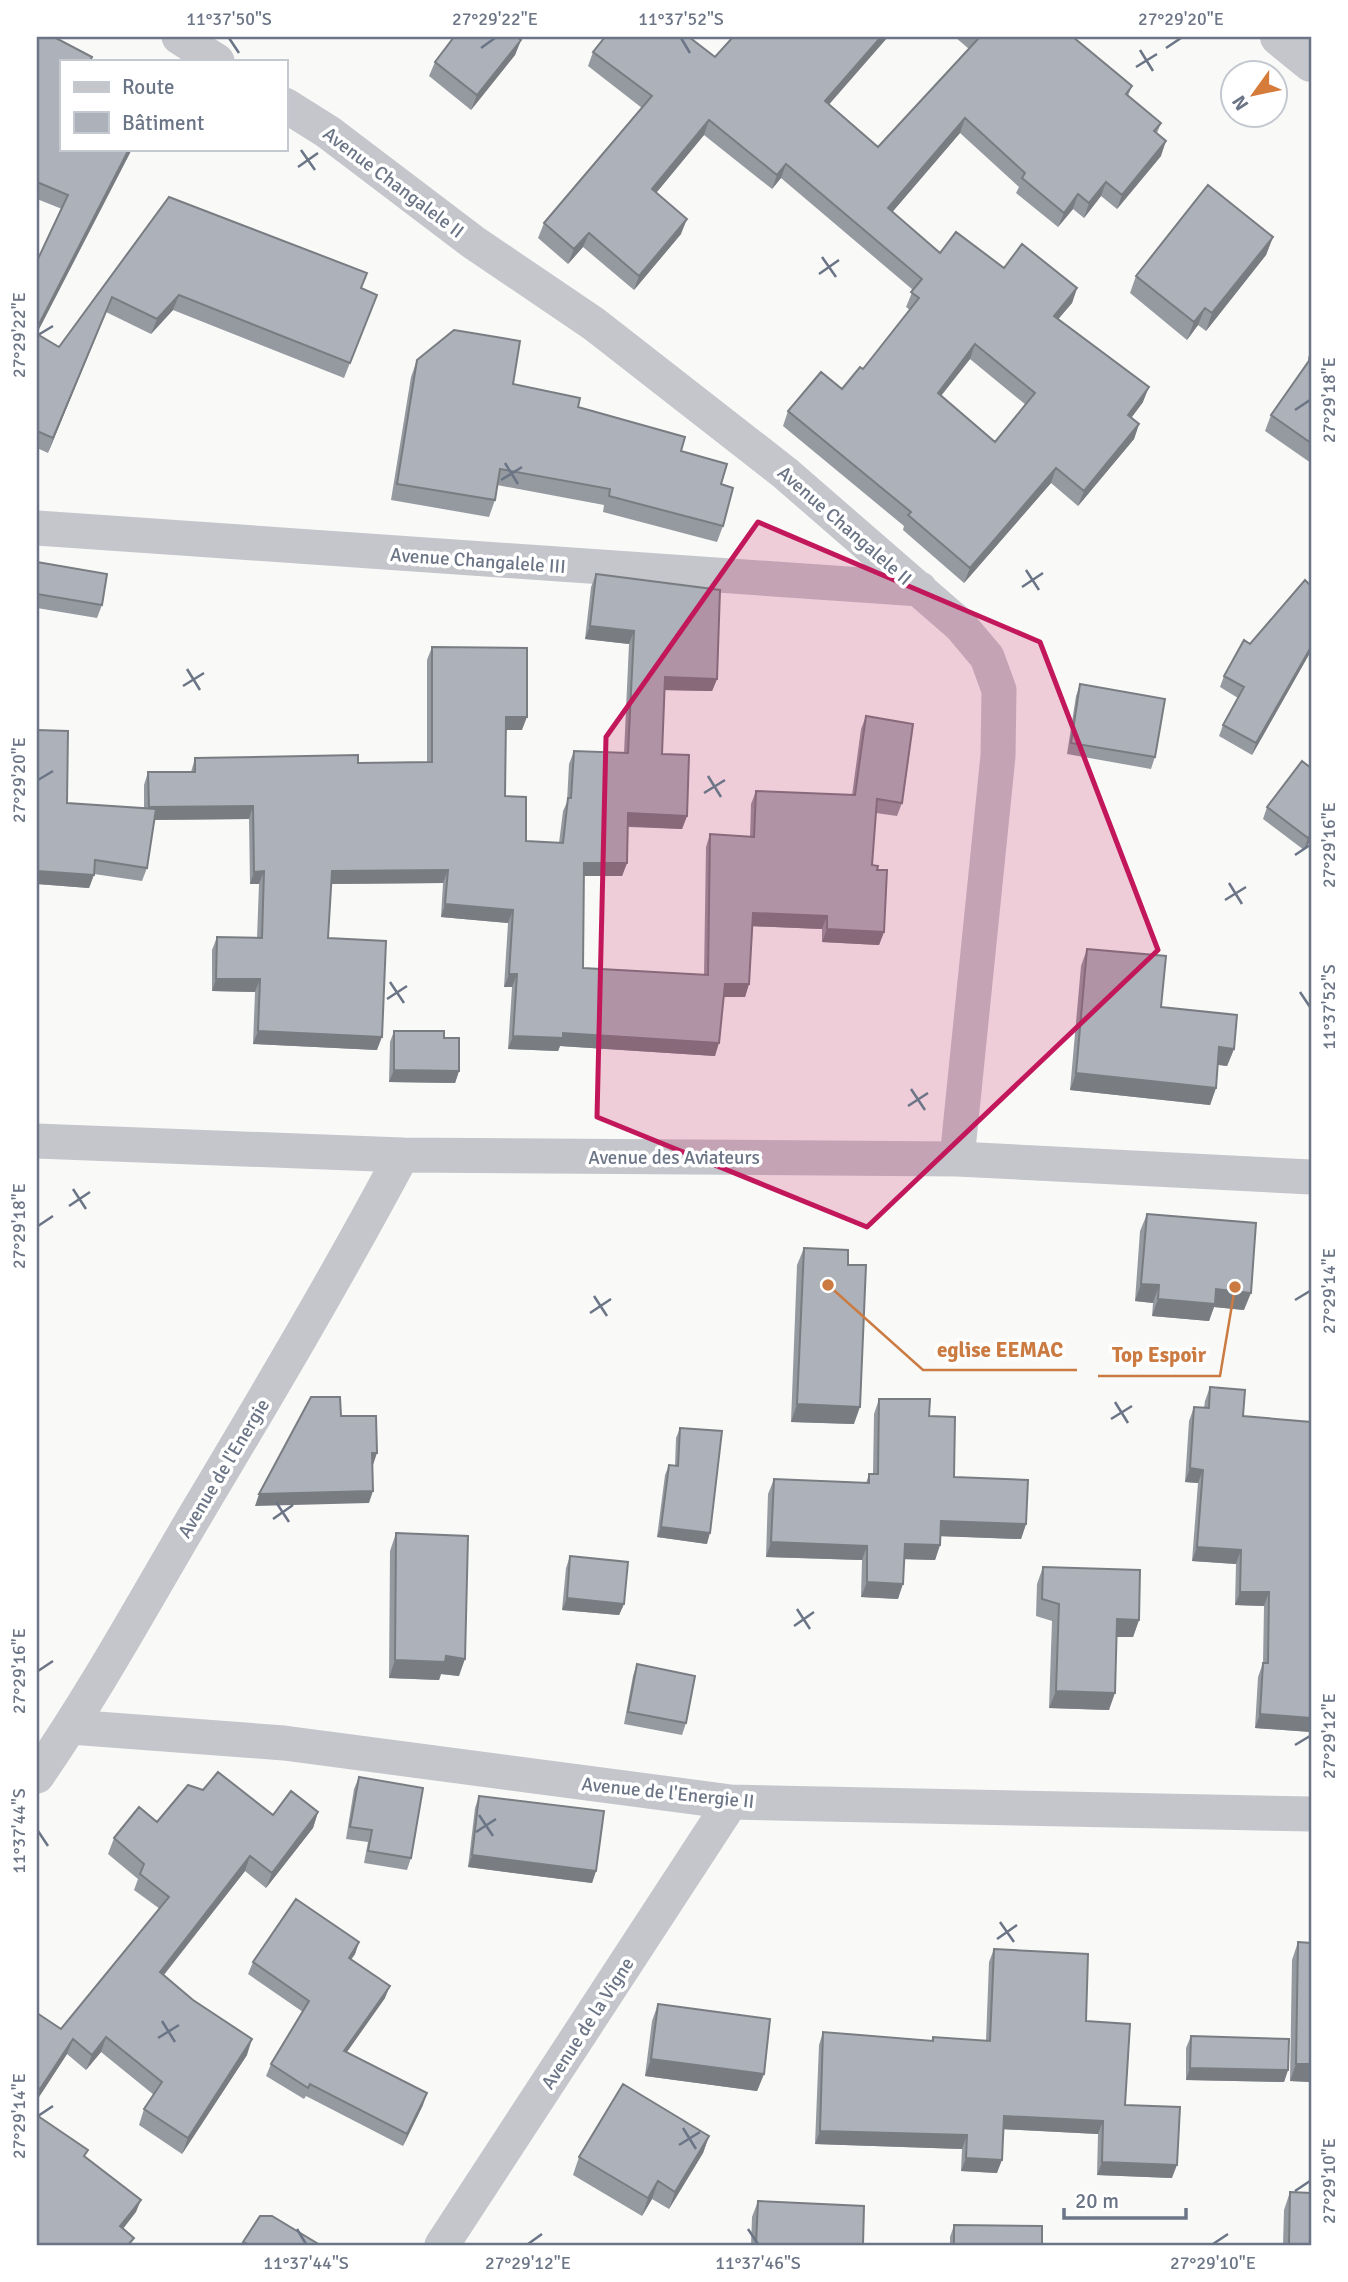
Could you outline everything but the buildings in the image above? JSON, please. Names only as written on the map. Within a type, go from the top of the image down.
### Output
[{"type":"street","points":[[179,37],[215,60]]},
{"type":"street","points":[[1279,37],[1311,63]]},
{"type":"street","name":"Avenue Changalele II","points":[[287,106],[328,132],[473,242],[594,324],[785,473],[960,625],[987,657],[999,690],[998,756],[957,1159]]},
{"type":"street","name":"Avenue Changalele III","points":[[37,528],[920,589]]},
{"type":"street","name":"Avenue des Aviateurs","points":[[37,1141],[402,1155],[957,1159],[1311,1177]]},
{"type":"street","name":"Avenue de l'Energie","points":[[37,1776],[71,1727],[353,1248],[402,1155]]},
{"type":"street","name":"Avenue de l'Energie II","points":[[71,1727],[284,1743],[731,1802],[1311,1814]]},
{"type":"street","name":"Avenue de la Vigne","points":[[442,2245],[731,1802]]},
{"type":"highlighted area","points":[[758,522],[1040,642],[1158,950],[867,1227],[597,1117],[606,737]]},
{"type":"place","name":"eglise EEMAC","points":[[828,1285]]},
{"type":"place","name":"Top Espoir","points":[[1235,1287]]}]
